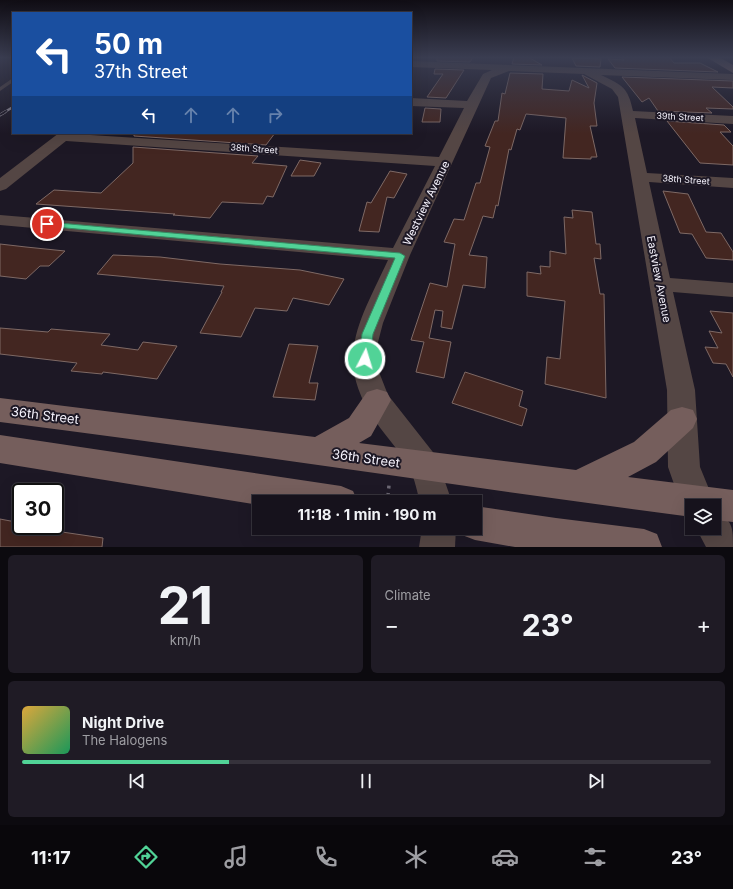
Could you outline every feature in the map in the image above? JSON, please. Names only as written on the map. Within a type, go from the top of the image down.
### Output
[{"type":"street","name":"Westview Avenue","points":[[434,495],[425,466],[377,400],[366,372],[365,346],[371,323],[400,256],[446,162],[482,83]]},
{"type":"street","name":"Eastview Avenue","points":[[608,83],[622,92],[627,114],[681,390],[684,467],[698,499]]},
{"type":"street","points":[[412,102],[471,105]]},
{"type":"street","name":"39th Street","points":[[627,114],[733,120]]},
{"type":"street","points":[[0,186],[66,135]]},
{"type":"street","name":"38th Street","points":[[66,135],[446,162]]},
{"type":"street","name":"38th Street","points":[[640,177],[733,183]]},
{"type":"street","points":[[0,220],[400,256]]},
{"type":"street","points":[[660,284],[733,290]]},
{"type":"street","points":[[318,451],[360,427],[377,400]]},
{"type":"street","name":"36th Street","points":[[0,410],[121,424],[576,486],[685,508]]},
{"type":"street","points":[[576,486],[645,452],[682,419]]},
{"type":"street","points":[[0,449],[296,495]]},
{"type":"street","name":"36th Street","points":[[721,508],[733,506]]},
{"type":"street","points":[[482,525],[546,541],[644,547]]},
{"type":"street","points":[[437,547],[439,535]]},
{"type":"street","name":"Eastview Avenue","points":[[718,535],[726,547]]},
{"type":"lane","points":[[0,89],[9,83]]},
{"type":"building","points":[[437,83],[456,83],[446,98],[427,97]]},
{"type":"building","points":[[508,83],[542,83],[542,89],[569,91],[571,83],[577,83],[589,88],[586,83],[597,83],[594,103],[597,126],[590,126],[597,157],[591,157],[591,159],[563,158],[566,118],[526,114],[520,130],[517,129],[511,150],[509,149],[498,206],[496,205],[493,218],[483,216],[469,255],[487,257],[485,288],[463,285],[452,329],[441,327],[443,311],[435,310],[429,338],[451,342],[444,378],[416,372],[424,342],[411,340],[430,283],[447,287],[455,244],[444,242],[454,219],[464,220],[476,183],[480,183],[490,147],[485,146],[495,121],[498,121],[502,93],[505,94]]},
{"type":"building","points":[[626,83],[733,83],[733,88],[712,87],[733,107],[733,109],[706,108],[712,113],[658,111],[649,98],[642,102]]},
{"type":"building","points":[[425,108],[441,109],[440,122],[422,122]]},
{"type":"building","points":[[667,121],[724,125],[731,132],[720,132],[733,146],[733,165],[700,163]]},
{"type":"building","points":[[134,134],[274,134],[266,145],[134,136]]},
{"type":"building","points":[[133,147],[258,156],[252,163],[287,166],[273,197],[267,196],[263,204],[222,202],[210,218],[36,204],[54,190],[101,193],[133,163]]},
{"type":"building","points":[[300,160],[321,163],[314,176],[291,176]]},
{"type":"building","points":[[390,171],[407,174],[394,198],[387,197],[379,232],[359,231],[367,202],[371,203]]},
{"type":"building","points":[[663,191],[688,194],[706,232],[721,233],[733,252],[733,260],[706,258],[692,234],[680,233]]},
{"type":"building","points":[[572,210],[592,212],[596,244],[600,244],[601,259],[594,258],[600,294],[604,294],[606,398],[545,384],[547,357],[560,359],[565,301],[527,296],[527,272],[541,274],[540,266],[550,267],[550,251],[566,254],[564,217],[573,218]]},
{"type":"building","points":[[0,244],[65,251],[49,266],[40,266],[26,279],[0,276]]},
{"type":"building","points":[[113,255],[160,257],[220,264],[300,270],[344,279],[329,305],[293,298],[287,311],[255,308],[241,337],[200,333],[224,286],[97,274]]},
{"type":"building","points":[[710,311],[733,313],[733,377],[726,364],[713,363],[705,347],[718,348],[709,331],[722,333]]},
{"type":"building","points":[[0,328],[48,332],[51,329],[110,334],[101,345],[138,350],[143,342],[177,346],[157,379],[103,372],[102,374],[71,371],[77,363],[0,354]]},
{"type":"building","points":[[289,344],[318,346],[309,383],[318,383],[315,400],[273,397]]},
{"type":"building","points":[[465,372],[523,391],[519,406],[527,409],[522,426],[452,403]]},
{"type":"building","points":[[0,519],[12,521],[12,535],[64,535],[64,532],[103,538],[102,547],[0,547]]},
{"type":"railway","points":[[3,113],[12,108]]},
{"type":"railway","points":[[0,115],[5,112]]},
{"type":"route","points":[[47,224],[400,256],[367,334],[365,359]]}]
